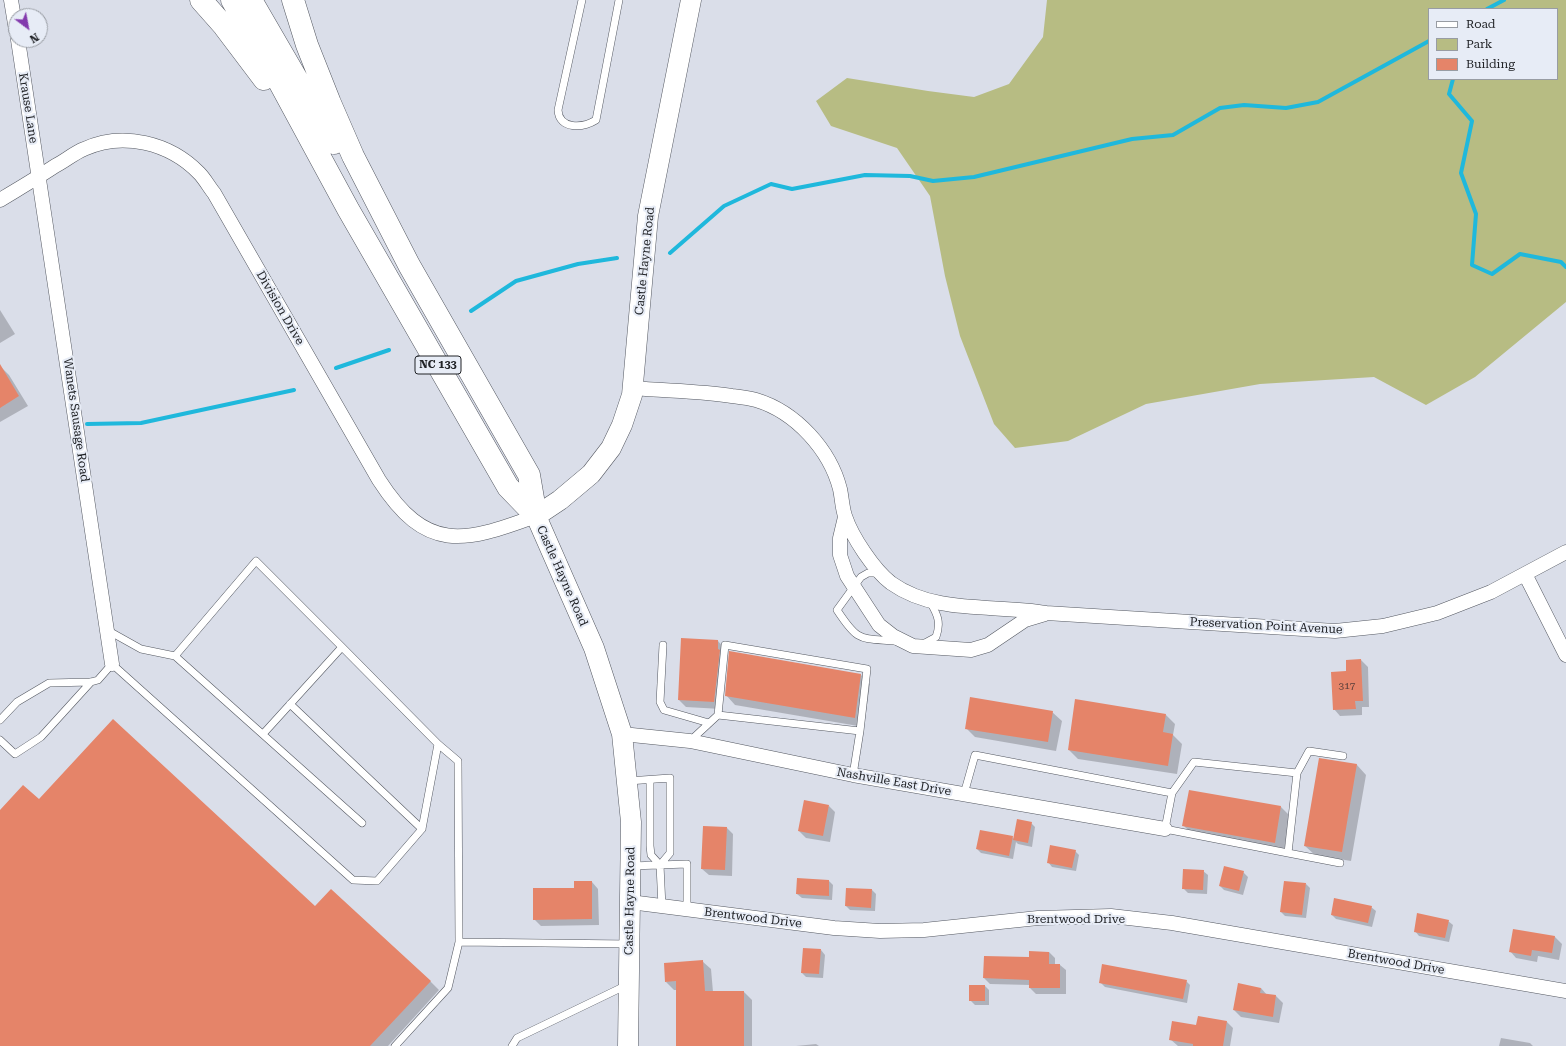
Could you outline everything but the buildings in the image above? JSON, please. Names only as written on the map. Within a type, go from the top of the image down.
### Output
[{"type":"highway","points":[[201,0],[224,26],[266,81],[348,209]]},
{"type":"highway","name":"NC 133","points":[[232,0],[276,76],[348,209],[508,487],[536,516]]},
{"type":"highway","points":[[251,0],[376,217],[408,265]]},
{"type":"highway","name":"NC 133","points":[[293,0],[307,45],[353,156],[408,265],[529,475],[536,516]]},
{"type":"main road","name":"Castle Hayne Road","points":[[628,1046],[631,822],[622,734],[594,648],[536,516],[560,500],[591,474],[614,442],[622,425],[633,388],[648,216],[691,0]]},
{"type":"street","name":"Krause Lane","points":[[19,48],[39,176]]},
{"type":"street","name":"Division Drive","points":[[0,200],[83,149],[98,144],[116,141],[134,141],[153,144],[171,152],[188,163],[200,174],[214,193],[379,480],[392,500],[408,518],[427,530],[461,537],[484,534],[536,516]]},
{"type":"street","name":"Wanets Sausage Road","points":[[39,176],[112,664]]},
{"type":"street","name":"Preservation Point Avenue","points":[[633,388],[727,395],[756,400],[778,409],[810,435],[828,458],[840,489],[845,516],[861,547],[890,583],[930,602],[944,605],[1028,610],[1046,613],[1335,631],[1383,626],[1437,613],[1491,592],[1566,552]]},
{"type":"street","name":"Preservation Point Avenue","points":[[845,516],[840,538],[840,555],[847,576],[879,624],[893,636],[908,644],[971,650],[988,645],[1025,620],[1046,613]]},
{"type":"street","points":[[1525,574],[1566,655]]},
{"type":"street","name":"Nashville East Drive","points":[[622,734],[690,741],[853,775],[1165,829]]},
{"type":"street","name":"Brentwood Drive","points":[[630,902],[834,928],[880,931],[924,930],[1038,918],[1111,916],[1172,924],[1566,991]]},
{"type":"lane","points":[[582,0],[558,110],[562,120],[571,126],[579,127],[596,120],[620,0]]},
{"type":"lane","points":[[175,656],[256,561],[438,744],[458,761],[458,942],[448,988],[395,1046]]},
{"type":"lane","points":[[881,572],[868,573],[861,578],[853,586],[837,610],[850,629],[860,638],[908,644],[928,642],[936,638],[939,627],[938,615],[930,602]]},
{"type":"lane","points":[[107,630],[141,649],[175,656],[362,823]]},
{"type":"lane","points":[[662,645],[660,702],[664,710],[709,723]]},
{"type":"lane","points":[[690,741],[718,715],[725,645],[867,669],[853,775]]},
{"type":"lane","points":[[263,734],[342,647]]},
{"type":"lane","points":[[0,720],[16,702],[49,683],[91,682],[98,680],[112,664],[354,880],[377,881],[422,829],[438,744]]},
{"type":"lane","points":[[0,740],[15,754],[41,737],[91,682]]},
{"type":"lane","points":[[290,704],[422,829]]},
{"type":"lane","points":[[718,715],[860,731]]},
{"type":"lane","points":[[1288,853],[1297,773],[1309,750],[1343,756]]},
{"type":"lane","points":[[964,794],[975,755],[1172,793]]},
{"type":"lane","points":[[1297,773],[1194,762],[1172,793],[1165,829],[1340,863]]},
{"type":"lane","points":[[626,781],[670,778],[670,854],[660,864]]},
{"type":"lane","points":[[650,780],[650,850],[651,855],[660,864],[662,907]]},
{"type":"lane","points":[[631,866],[687,864],[687,909]]},
{"type":"lane","points":[[458,942],[629,944]]},
{"type":"lane","points":[[512,1046],[517,1038],[629,984]]},
{"type":"green space","points":[[1047,0],[1566,0],[1566,302],[1475,377],[1426,405],[1374,377],[1260,384],[1146,404],[1068,441],[1015,448],[994,424],[960,336],[945,276],[930,196],[897,148],[831,126],[816,101],[847,78],[974,97],[1009,84],[1043,37]]},
{"type":"waterway","points":[[1489,8],[1504,0]]},
{"type":"waterway","points":[[670,253],[724,206],[771,184],[792,189],[865,175],[910,176],[933,181],[974,177],[1132,139],[1173,135],[1220,108],[1244,105],[1286,108],[1318,102],[1428,42]]},
{"type":"waterway","points":[[1453,80],[1449,94],[1472,121],[1461,173],[1476,214],[1472,265],[1492,274],[1520,254],[1561,262],[1566,267]]},
{"type":"waterway","points":[[471,311],[516,281],[578,264],[617,258]]},
{"type":"waterway","points":[[336,368],[389,350]]},
{"type":"waterway","points":[[87,424],[141,423],[294,390]]}]
